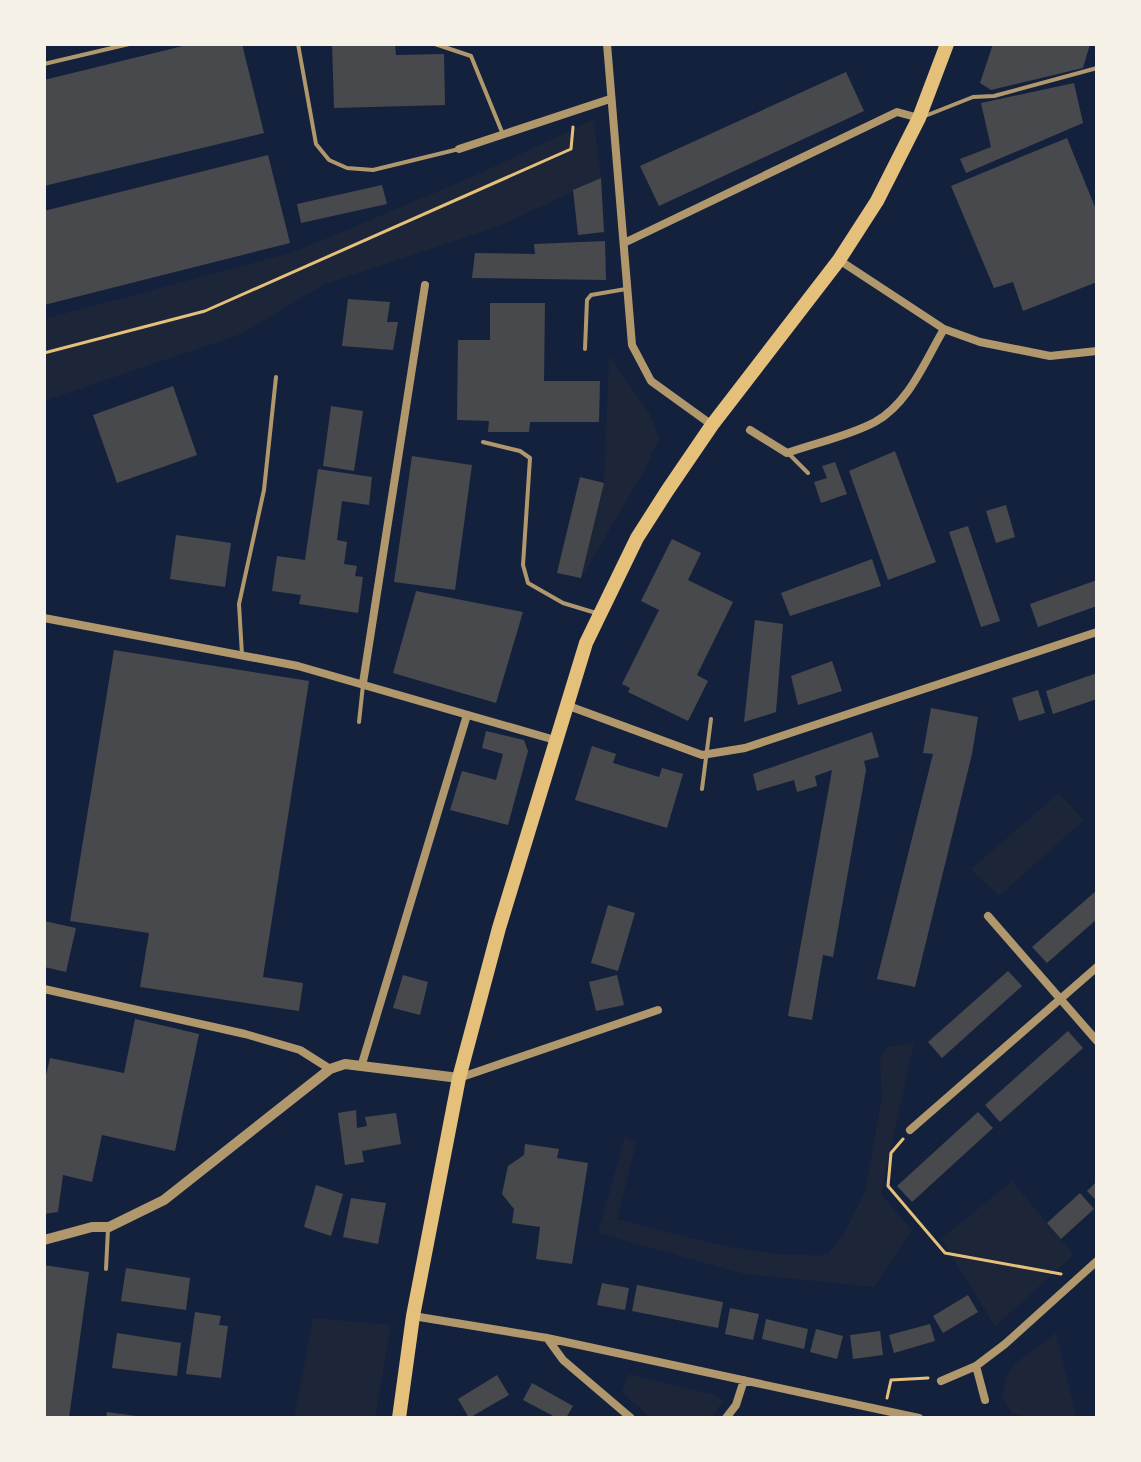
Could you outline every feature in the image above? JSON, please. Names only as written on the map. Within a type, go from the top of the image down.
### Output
[{"type":"highway","points":[[399,1418],[413,1316],[459,1078],[499,928],[555,740],[599,614],[637,538],[712,425],[839,260],[877,201],[919,118],[947,44]]},
{"type":"street","points":[[607,44],[632,345],[651,381],[712,425]]},
{"type":"street","points":[[459,149],[610,99]]},
{"type":"street","points":[[624,243],[897,112],[919,118]]},
{"type":"street","points":[[839,260],[944,329],[980,342],[1050,356],[1097,351]]},
{"type":"street","points":[[363,683],[425,285]]},
{"type":"street","points":[[750,430],[787,453],[873,422],[888,412],[908,391],[944,329]]},
{"type":"street","points":[[44,618],[298,666],[555,740]]},
{"type":"street","points":[[566,705],[706,755],[745,748],[1097,632]]},
{"type":"street","points":[[361,1067],[467,715]]},
{"type":"street","points":[[988,916],[1097,1041]]},
{"type":"street","points":[[910,1130],[1097,967]]},
{"type":"street","points":[[44,989],[259,1038],[300,1050],[330,1069]]},
{"type":"street","points":[[44,1240],[92,1227],[109,1227],[164,1200],[330,1069],[345,1064],[459,1078],[658,1010]]},
{"type":"street","points":[[941,1381],[976,1366],[1005,1344],[1097,1261]]},
{"type":"street","points":[[413,1316],[547,1338],[919,1418]]},
{"type":"street","points":[[547,1338],[563,1360],[631,1418]]},
{"type":"street","points":[[976,1366],[985,1400]]},
{"type":"street","points":[[726,1418],[736,1405],[744,1380]]},
{"type":"lane","points":[[44,64],[129,44]]},
{"type":"lane","points":[[298,44],[316,144],[329,160],[347,168],[373,170],[459,149]]},
{"type":"lane","points":[[435,44],[471,56],[503,134]]},
{"type":"lane","points":[[919,118],[973,97],[994,96],[1097,68]]},
{"type":"lane","points":[[585,349],[587,300],[591,295],[626,289]]},
{"type":"lane","points":[[242,655],[239,604],[264,490],[276,377]]},
{"type":"lane","points":[[483,442],[520,451],[530,458],[523,565],[528,583],[563,603],[599,614]]},
{"type":"lane","points":[[787,453],[808,473]]},
{"type":"lane","points":[[359,722],[363,683]]},
{"type":"lane","points":[[702,789],[711,719]]},
{"type":"lane","points":[[106,1269],[109,1227]]},
{"type":"path","points":[[44,353],[205,311],[571,149],[574,111]]},
{"type":"path","points":[[910,1130],[891,1153],[888,1186],[945,1253],[1080,1277]]},
{"type":"path","points":[[885,1410],[891,1380],[929,1378],[941,1381]]},
{"type":"shaded area","points":[[594,119],[601,178],[500,226],[323,285],[241,334],[44,401],[44,319],[294,252],[472,177]]},
{"type":"shaded area","points":[[609,356],[651,416],[659,439],[643,473],[581,578],[604,483]]},
{"type":"shaded area","points":[[1059,793],[1084,820],[999,896],[971,869]]},
{"type":"shaded area","points":[[914,1042],[881,1194],[912,1231],[874,1287],[744,1274],[598,1233],[625,1137],[636,1143],[617,1219],[746,1250],[827,1255],[845,1232],[865,1192],[882,1097],[880,1059],[888,1047]]},
{"type":"shaded area","points":[[1012,1181],[1074,1255],[995,1326],[941,1239]]},
{"type":"shaded area","points":[[313,1318],[391,1325],[375,1418],[294,1418]]},
{"type":"shaded area","points":[[1056,1333],[1077,1418],[1031,1418],[1012,1413],[1002,1397],[1006,1377],[1015,1364]]},
{"type":"shaded area","points":[[629,1374],[716,1395],[723,1401],[711,1418],[650,1418],[622,1392]]},
{"type":"building","points":[[191,44],[242,44],[264,133],[44,186],[44,80]]},
{"type":"building","points":[[332,44],[395,44],[396,55],[444,54],[445,105],[334,108]]},
{"type":"building","points":[[993,44],[1090,44],[1083,68],[991,90],[980,83]]},
{"type":"building","points":[[846,72],[864,111],[659,206],[640,166]]},
{"type":"building","points":[[1074,83],[1083,123],[966,173],[960,159],[991,147],[981,103]]},
{"type":"building","points":[[1067,138],[1097,212],[1097,282],[1023,311],[1013,282],[994,288],[951,186]]},
{"type":"building","points":[[268,155],[290,243],[44,305],[44,211]]},
{"type":"building","points":[[601,178],[604,232],[578,235],[573,190]]},
{"type":"building","points":[[382,185],[387,204],[301,223],[297,204]]},
{"type":"building","points":[[605,241],[606,280],[472,278],[475,253],[535,254],[534,244]]},
{"type":"building","points":[[348,299],[390,302],[387,322],[398,322],[393,350],[342,346]]},
{"type":"building","points":[[490,303],[545,303],[544,381],[600,381],[599,422],[530,422],[529,432],[488,432],[489,421],[457,420],[458,340],[490,340]]},
{"type":"building","points":[[173,386],[197,455],[117,483],[93,415]]},
{"type":"building","points":[[331,406],[363,411],[354,471],[323,466]]},
{"type":"building","points":[[895,451],[936,562],[888,580],[849,471]]},
{"type":"building","points":[[412,456],[472,465],[455,590],[394,582]]},
{"type":"building","points":[[835,462],[847,494],[821,503],[814,482],[827,478],[822,466]]},
{"type":"building","points":[[318,469],[372,477],[369,505],[342,501],[337,540],[347,542],[344,564],[357,566],[355,576],[363,577],[358,613],[299,604],[301,595],[272,591],[277,556],[305,560]]},
{"type":"building","points":[[580,477],[604,483],[581,578],[557,573]]},
{"type":"building","points":[[1006,505],[1015,537],[996,543],[986,511]]},
{"type":"building","points":[[968,526],[1000,621],[981,627],[949,532]]},
{"type":"building","points":[[176,535],[231,543],[225,587],[170,579]]},
{"type":"building","points":[[672,539],[701,553],[688,580],[733,602],[697,675],[708,681],[688,721],[628,692],[630,688],[622,684],[659,610],[641,601]]},
{"type":"building","points":[[872,559],[881,586],[790,616],[781,593]]},
{"type":"building","points":[[1097,580],[1097,606],[1038,627],[1030,604]]},
{"type":"building","points":[[416,591],[523,612],[496,703],[393,673]]},
{"type":"building","points":[[755,620],[783,624],[776,712],[744,722]]},
{"type":"building","points":[[114,650],[309,681],[263,977],[303,983],[299,1011],[140,987],[149,933],[70,921]]},
{"type":"building","points":[[832,661],[842,691],[798,705],[791,676]]},
{"type":"building","points":[[1097,673],[1097,699],[1053,714],[1046,691]]},
{"type":"building","points":[[1038,690],[1045,713],[1019,721],[1012,698]]},
{"type":"building","points":[[931,708],[978,717],[972,754],[915,987],[877,979],[933,754],[923,753]]},
{"type":"building","points":[[486,731],[524,740],[528,751],[508,825],[450,810],[462,771],[496,780],[503,754],[482,748]]},
{"type":"building","points":[[872,732],[879,757],[864,761],[866,770],[833,957],[823,955],[812,1020],[788,1016],[832,770],[815,776],[817,786],[797,792],[794,780],[757,791],[753,774]]},
{"type":"building","points":[[592,746],[616,754],[613,763],[659,777],[662,768],[683,774],[667,828],[575,800]]},
{"type":"building","points":[[1097,890],[1097,919],[1047,963],[1032,947]]},
{"type":"building","points":[[608,905],[635,913],[618,971],[591,963]]},
{"type":"building","points":[[44,921],[76,928],[66,972],[44,967]]},
{"type":"building","points":[[1008,971],[1022,986],[942,1058],[928,1042]]},
{"type":"building","points":[[403,975],[428,982],[420,1015],[393,1008]]},
{"type":"building","points":[[617,975],[624,1005],[596,1011],[589,982]]},
{"type":"building","points":[[135,1019],[199,1034],[175,1151],[102,1135],[92,1182],[63,1175],[58,1212],[44,1214],[44,1084],[50,1058],[124,1073]]},
{"type":"building","points":[[1068,1031],[1083,1048],[1000,1122],[985,1105]]},
{"type":"building","points":[[356,1110],[357,1128],[367,1126],[365,1117],[396,1113],[401,1144],[362,1151],[364,1162],[345,1165],[338,1113]]},
{"type":"building","points":[[978,1112],[993,1128],[912,1202],[897,1186]]},
{"type":"building","points":[[525,1144],[559,1149],[557,1158],[588,1163],[572,1264],[536,1259],[540,1227],[512,1223],[514,1209],[502,1194],[508,1166],[524,1155]]},
{"type":"building","points":[[1097,1181],[1097,1201],[1087,1191]]},
{"type":"building","points":[[316,1185],[343,1194],[331,1236],[304,1227]]},
{"type":"building","points":[[1080,1193],[1094,1209],[1061,1239],[1047,1223]]},
{"type":"building","points":[[351,1198],[386,1203],[378,1244],[343,1237]]},
{"type":"building","points":[[44,1265],[89,1272],[69,1418],[44,1418]]},
{"type":"building","points":[[126,1268],[190,1278],[186,1310],[121,1301]]},
{"type":"building","points":[[602,1283],[629,1288],[625,1310],[597,1305]]},
{"type":"building","points":[[637,1285],[723,1302],[718,1328],[632,1311]]},
{"type":"building","points":[[968,1295],[978,1312],[943,1333],[933,1316]]},
{"type":"building","points":[[730,1308],[759,1314],[753,1340],[725,1334]]},
{"type":"building","points":[[195,1312],[221,1316],[219,1325],[228,1326],[221,1378],[186,1374]]},
{"type":"building","points":[[766,1319],[808,1329],[804,1349],[762,1339]]},
{"type":"building","points":[[930,1324],[935,1341],[894,1353],[889,1335]]},
{"type":"building","points":[[816,1329],[843,1336],[837,1359],[810,1352]]},
{"type":"building","points":[[880,1331],[883,1355],[853,1359],[850,1335]]},
{"type":"building","points":[[117,1333],[181,1343],[177,1376],[112,1368]]},
{"type":"building","points":[[497,1375],[509,1395],[469,1418],[458,1399]]},
{"type":"building","points":[[532,1383],[573,1406],[566,1418],[557,1418],[523,1400]]},
{"type":"building","points":[[107,1412],[136,1416],[106,1418]]}]
